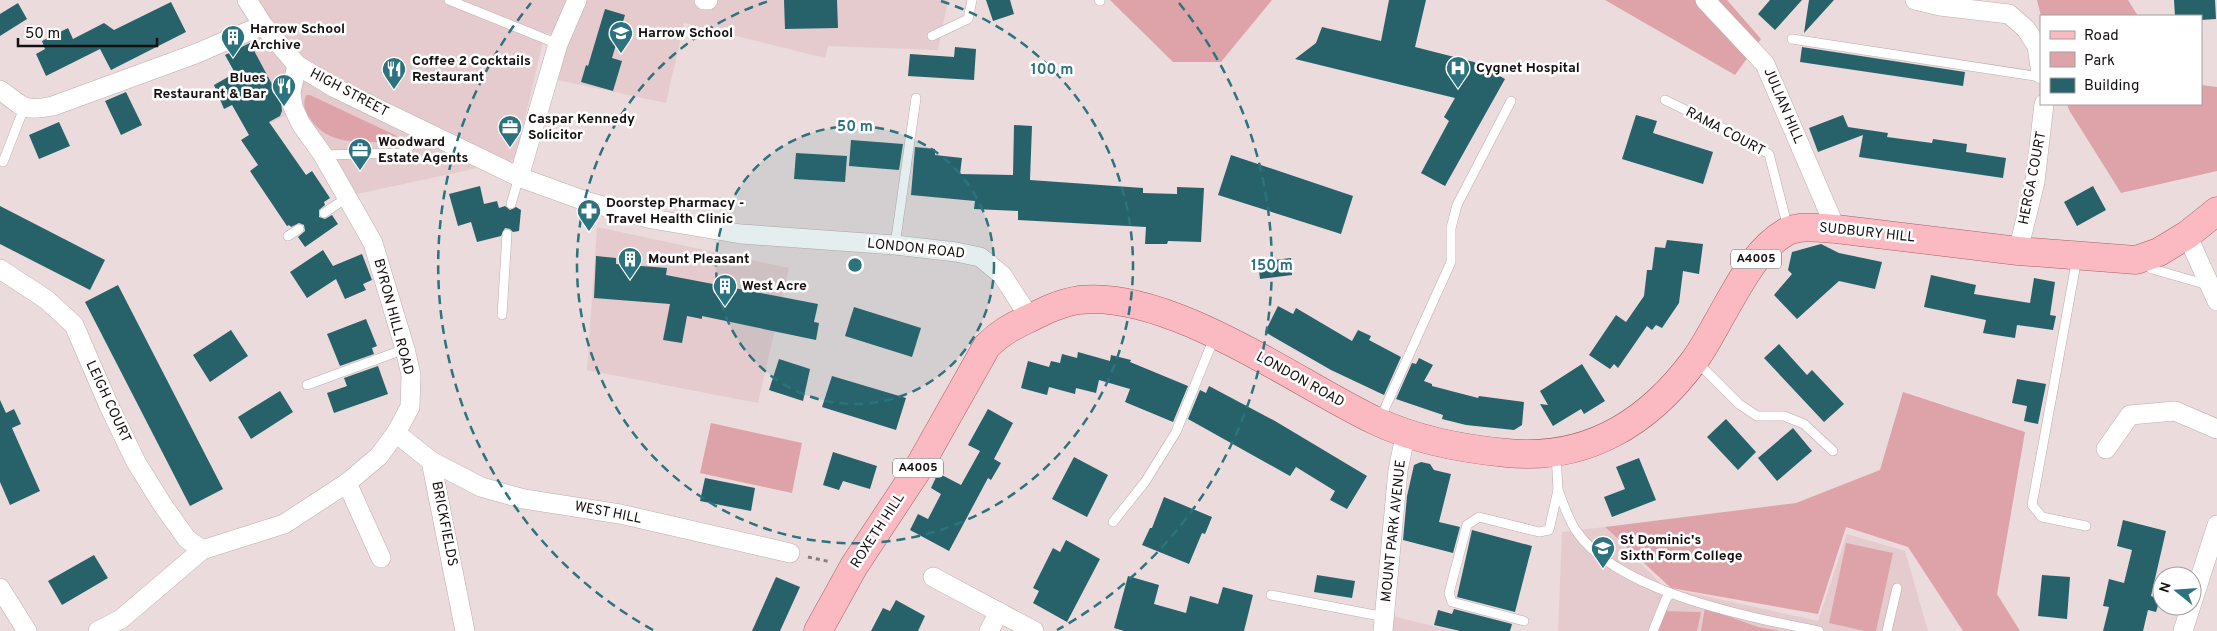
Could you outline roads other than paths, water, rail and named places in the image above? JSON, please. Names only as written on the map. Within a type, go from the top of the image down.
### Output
[{"type":"main road","name":"SUDBURY HILL","points":[[1454,445],[1508,454],[1556,451],[1584,447],[1622,430],[1655,405],[1695,360],[1744,275],[1767,246],[1789,231],[1811,227],[1836,229],[2018,251],[2136,260],[2159,252],[2187,235],[2217,212]]},
{"type":"main road","name":"LONDON ROAD","points":[[1030,318],[1051,307],[1080,300],[1106,300],[1164,313],[1249,352],[1378,422],[1454,445]]},
{"type":"main road","name":"ROXETH HILL","points":[[818,631],[854,566],[916,472],[987,346],[1000,333],[1030,318]]},
{"type":"street","name":"HIGH STREET","points":[[247,0],[263,25],[297,65],[334,88],[422,130]]},
{"type":"street","points":[[519,177],[558,44],[577,0]]},
{"type":"street","name":"JULIAN HILL","points":[[1705,0],[1765,64],[1836,229]]},
{"type":"street","points":[[1915,0],[1940,6],[2008,11],[2026,29],[2037,46],[2040,68]]},
{"type":"street","points":[[0,90],[24,108],[33,110],[53,106],[196,54],[263,25]]},
{"type":"street","name":"BYRON HILL ROAD","points":[[98,631],[124,625],[202,550],[284,524],[347,483],[379,456],[396,433],[410,407],[411,375],[373,243],[348,197],[332,175],[323,155],[301,124],[293,107],[292,92],[297,65]]},
{"type":"street","name":"HERGA COURT","points":[[2018,251],[2035,182],[2044,105]]},
{"type":"street","name":"LONDON ROAD","points":[[422,130],[519,177],[588,202],[652,219],[741,234],[895,245],[956,252],[980,257],[1002,275],[1030,318]]},
{"type":"street","points":[[2187,235],[2214,293]]},
{"type":"street","name":"LEIGH COURT","points":[[0,269],[48,300],[74,324],[136,462],[162,504],[187,539],[202,550]]},
{"type":"street","points":[[2106,450],[2130,415],[2175,411],[2217,430]]},
{"type":"street","name":"MOUNT PARK AVENUE","points":[[1384,624],[1398,470],[1406,432]]},
{"type":"street","name":"BRICKFIELDS","points":[[396,433],[431,462],[465,631]]},
{"type":"street","name":"WEST HILL","points":[[431,462],[481,487],[524,499],[620,514],[790,553]]},
{"type":"street","points":[[347,483],[381,558]]},
{"type":"street","points":[[2202,573],[2217,525]]},
{"type":"street","points":[[933,577],[1034,631]]},
{"type":"street","points":[[0,588],[28,631]]},
{"type":"street","points":[[989,631],[999,612]]},
{"type":"street","points":[[2183,631],[2188,616]]},
{"type":"lane","points":[[449,0],[558,44]]},
{"type":"lane","points":[[932,36],[968,19],[972,0]]},
{"type":"lane","points":[[1792,38],[2040,75]]},
{"type":"lane","points":[[895,245],[916,98]]},
{"type":"lane","name":"RAMA COURT","points":[[1665,100],[1739,136],[1769,154],[1789,231]]},
{"type":"lane","points":[[1378,422],[1451,262],[1451,228],[1457,205],[1511,101]]},
{"type":"lane","points":[[4,162],[24,108]]},
{"type":"lane","points":[[323,155],[402,153],[414,144],[422,130]]},
{"type":"lane","points":[[511,204],[519,177]]},
{"type":"lane","points":[[324,213],[348,197]]},
{"type":"lane","points":[[288,236],[299,229]]},
{"type":"lane","points":[[502,314],[508,234]]},
{"type":"lane","points":[[2077,256],[2032,505],[2042,517],[2086,526]]},
{"type":"lane","points":[[2136,260],[2152,269],[2214,293]]},
{"type":"lane","points":[[1113,522],[1137,493],[1176,432],[1215,335]]},
{"type":"lane","points":[[307,385],[405,349]]},
{"type":"lane","points":[[1695,360],[1739,404],[1757,416],[1784,416],[1804,424],[1833,451]]},
{"type":"lane","points":[[1524,620],[1452,602],[1448,593],[1467,524],[1479,517],[1539,532],[1549,530],[1558,490],[1556,451]]},
{"type":"lane","points":[[1558,490],[1575,529],[1604,560],[1670,594],[1768,621],[1819,631]]},
{"type":"lane","points":[[1887,631],[1897,588]]},
{"type":"lane","points":[[1653,631],[1666,599],[1670,594]]},
{"type":"lane","points":[[1271,595],[1384,624]]},
{"type":"place","name":"Harrow School","points":[[621,54]]},
{"type":"place","name":"Harrow School Archive","points":[[233,58]]},
{"type":"place","name":"Cygnet Hospital","points":[[1458,89]]},
{"type":"place","name":"Coffee 2 Cocktails Restaurant","points":[[394,90]]},
{"type":"place","name":"Blues Restaurant & Bar","points":[[284,107]]},
{"type":"place","name":"Caspar Kennedy Solicitor","points":[[510,148]]},
{"type":"place","name":"Woodward Estate Agents","points":[[360,171]]},
{"type":"place","name":"Doorstep Pharmacy - Travel Health Clinic","points":[[589,232]]},
{"type":"place","name":"Mount Pleasant","points":[[630,280]]},
{"type":"place","name":"West Acre","points":[[725,307]]},
{"type":"place","name":"St Dominic's Sixth Form College","points":[[1603,569]]}]
